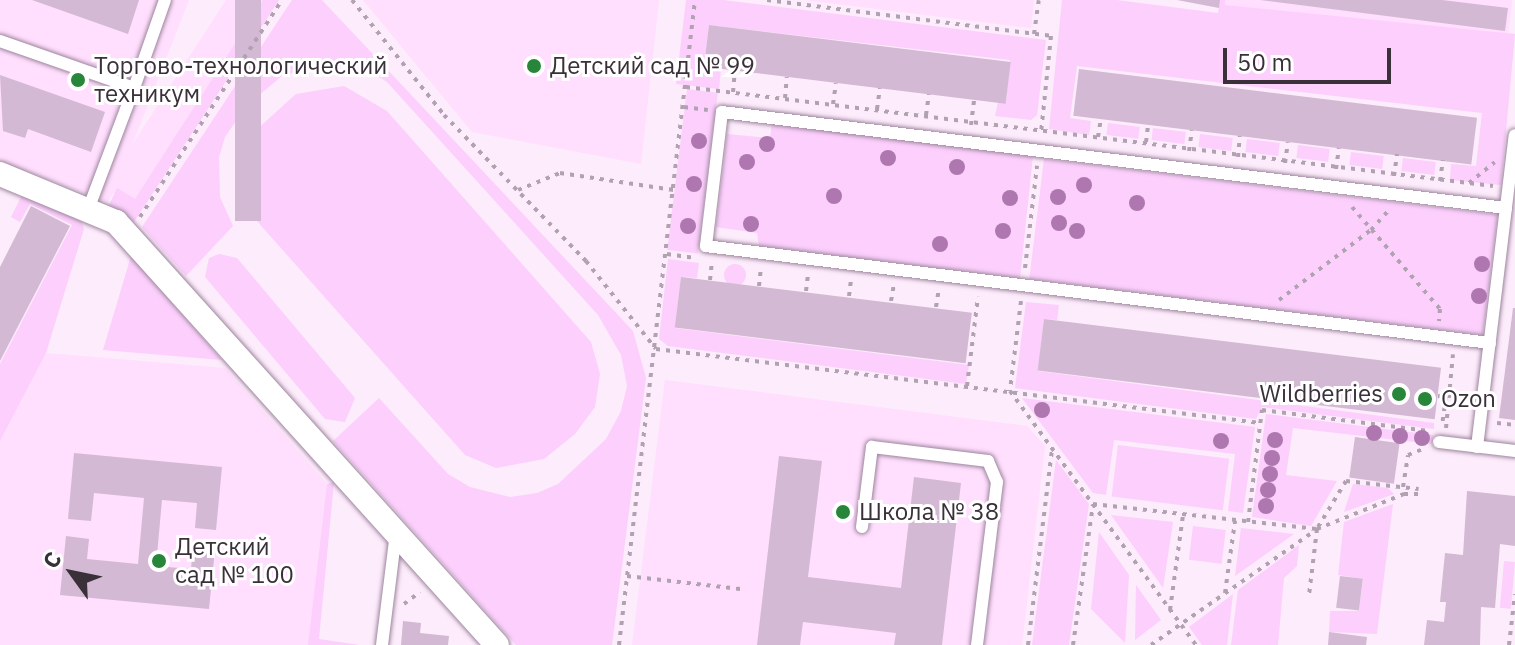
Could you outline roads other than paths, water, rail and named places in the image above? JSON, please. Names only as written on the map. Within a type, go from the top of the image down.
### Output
[{"type":"street","points":[[0,174],[89,207],[128,236],[497,645]]},
{"type":"lane","points":[[89,207],[165,0]]},
{"type":"lane","points":[[0,41],[134,88]]},
{"type":"lane","points":[[1490,343],[706,246],[722,112],[1506,208]]},
{"type":"lane","points":[[1477,447],[1514,141]]},
{"type":"lane","points":[[1442,442],[1515,451]]},
{"type":"lane","points":[[862,527],[872,447],[988,461],[997,482],[977,645]]},
{"type":"lane","points":[[382,645],[396,533]]},
{"type":"place","name":"Детский сад № 99","points":[[534,66]]},
{"type":"place","name":"Торгово-технологический техникум","points":[[78,80]]},
{"type":"place","name":"Wildberries","points":[[1399,394]]},
{"type":"place","name":"Ozon","points":[[1425,399]]},
{"type":"place","name":"Школа № 38","points":[[843,512]]},
{"type":"place","name":"Детский сад № 100","points":[[159,561]]}]
